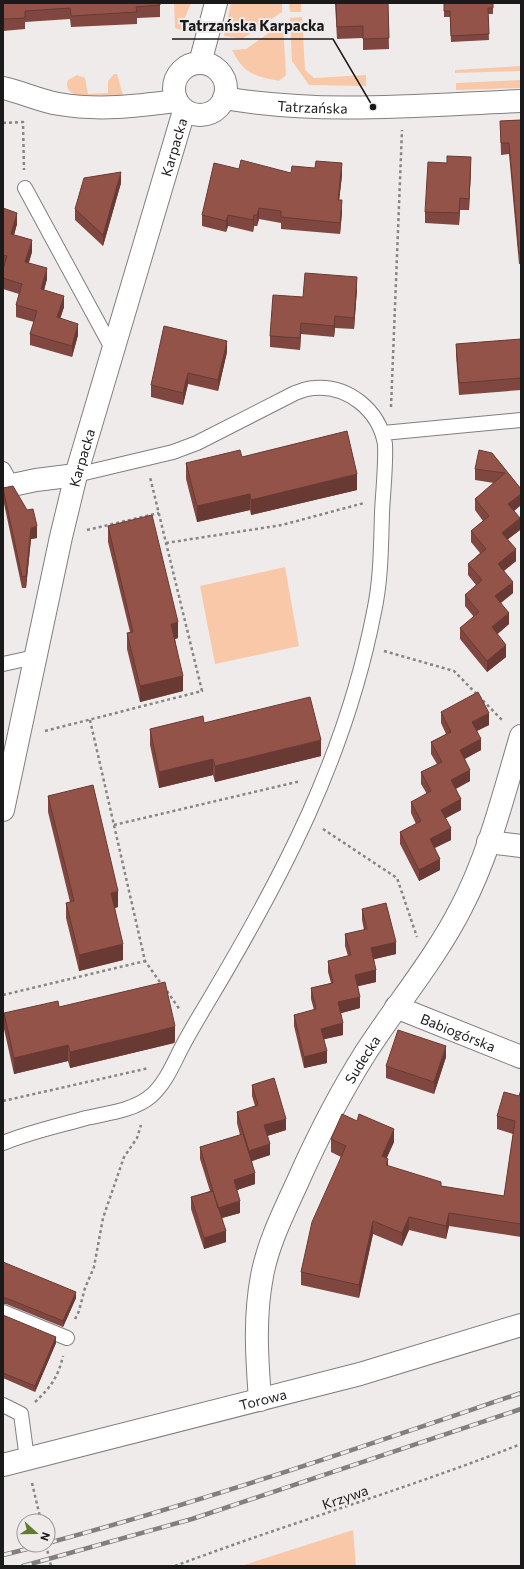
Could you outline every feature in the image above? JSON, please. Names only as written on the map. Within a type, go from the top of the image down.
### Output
[{"type":"street","points":[[200,63],[216,3]]},
{"type":"street","points":[[3,88],[51,102],[81,107],[119,108],[180,106],[199,116],[215,112],[224,98],[226,90],[222,74],[212,66],[200,63],[186,67],[175,79],[174,86],[180,106]]},
{"type":"street","name":"Tatrzańska","points":[[224,98],[300,107],[521,101]]},
{"type":"street","name":"Karpacka","points":[[3,810],[61,537],[76,475],[113,350],[180,106]]},
{"type":"street","points":[[6,480],[76,475]]},
{"type":"street","name":"Sudecka","points":[[260,1400],[257,1343],[258,1307],[262,1275],[270,1245],[311,1152],[338,1097],[396,1007],[426,964],[460,909],[476,876],[521,737]]},
{"type":"street","points":[[488,842],[521,846]]},
{"type":"street","name":"Babiogórska","points":[[396,1007],[521,1057]]},
{"type":"street","name":"Torowa","points":[[3,1465],[360,1374],[521,1325]]},
{"type":"lane","points":[[25,188],[113,350]]},
{"type":"lane","points":[[3,1143],[29,1133],[132,1107],[149,1098],[166,1077],[252,928],[307,818],[326,775],[336,750],[366,646],[375,611],[379,578],[387,433],[364,405],[349,394],[331,389],[313,388],[278,400],[197,443],[173,452],[76,475]]},
{"type":"lane","points":[[387,433],[521,420]]},
{"type":"lane","points":[[3,664],[35,657]]},
{"type":"lane","points":[[3,1312],[67,1338]]},
{"type":"lane","points":[[3,1406],[21,1414],[27,1459]]},
{"type":"path","points":[[387,433],[403,105]]},
{"type":"path","points":[[3,124],[23,122],[25,188]]},
{"type":"path","points":[[18,738],[202,691],[146,458]]},
{"type":"path","points":[[166,543],[282,525],[383,498]]},
{"type":"path","points":[[61,537],[159,513]]},
{"type":"path","points":[[366,646],[454,671],[521,737]]},
{"type":"path","points":[[90,720],[145,961],[193,1028]]},
{"type":"path","points":[[114,825],[326,775]]},
{"type":"path","points":[[307,818],[397,878],[426,964]]},
{"type":"path","points":[[3,995],[145,961]]},
{"type":"path","points":[[3,1101],[156,1066]]},
{"type":"path","points":[[21,1414],[49,1389],[59,1370],[71,1325],[79,1311],[85,1288],[94,1267],[103,1218],[124,1157],[137,1138],[149,1098]]},
{"type":"path","name":"Krzywa","points":[[175,1566],[276,1529],[422,1482],[521,1444]]},
{"type":"path","points":[[27,1459],[39,1513]]},
{"type":"path","points":[[48,1553],[51,1566]]},
{"type":"shaded area","points":[[174,3],[191,3],[180,30],[175,28]]},
{"type":"shaded area","points":[[231,3],[282,3],[282,12],[242,39],[224,36]]},
{"type":"shaded area","points":[[289,3],[301,3],[301,12],[290,12]]},
{"type":"shaded area","points":[[302,17],[305,70],[314,78],[366,75],[366,86],[309,85],[292,61],[290,18]]},
{"type":"shaded area","points":[[283,23],[286,75],[279,81],[251,73],[236,58],[232,50],[246,49]]},
{"type":"shaded area","points":[[521,66],[521,71],[455,73],[455,70]]},
{"type":"shaded area","points":[[114,74],[117,74],[123,95],[77,95],[70,91],[67,85],[68,80],[77,75],[85,78],[88,94],[108,93],[108,81]]},
{"type":"shaded area","points":[[521,80],[521,88],[456,90],[456,83]]},
{"type":"shaded area","points":[[285,567],[299,646],[215,664],[200,586]]},
{"type":"shaded area","points":[[353,1530],[356,1566],[241,1566]]},
{"type":"building","points":[[3,3],[160,3],[160,5],[136,7],[137,12],[71,16],[70,8],[25,11],[25,18],[3,19]]},
{"type":"building","points":[[336,3],[388,3],[389,38],[363,39],[363,26],[337,27]]},
{"type":"building","points":[[444,3],[493,3],[493,8],[488,8],[489,34],[451,36],[450,11],[444,11]]},
{"type":"building","points":[[521,120],[521,253],[519,253],[509,143],[501,143],[500,121]]},
{"type":"building","points":[[447,156],[471,157],[469,199],[460,198],[459,213],[425,212],[428,162],[447,163]]},
{"type":"building","points":[[241,160],[291,173],[292,166],[315,168],[316,161],[342,163],[338,200],[342,200],[340,223],[281,217],[281,211],[259,208],[257,215],[254,215],[253,220],[228,215],[226,221],[202,215],[214,163],[239,169]]},
{"type":"building","points":[[121,172],[103,235],[75,209],[84,178]]},
{"type":"building","points":[[3,208],[17,213],[11,234],[32,240],[25,262],[47,268],[41,289],[64,296],[57,317],[78,324],[72,346],[30,334],[37,311],[16,305],[22,284],[3,278],[3,269],[7,256],[3,255]]},
{"type":"building","points":[[305,273],[357,277],[354,318],[335,316],[334,326],[301,323],[300,338],[270,336],[273,295],[303,297]]},
{"type":"building","points":[[164,326],[227,341],[218,380],[188,373],[183,393],[151,385]]},
{"type":"building","points":[[521,339],[521,378],[459,383],[456,344]]},
{"type":"building","points":[[347,431],[357,474],[251,500],[250,494],[197,506],[186,463],[240,450],[242,457]]},
{"type":"building","points":[[479,450],[492,453],[521,489],[521,494],[508,504],[520,518],[502,533],[516,549],[498,564],[513,582],[495,596],[509,613],[492,627],[506,645],[487,661],[460,628],[479,612],[465,595],[482,580],[468,564],[486,549],[471,531],[489,516],[475,499],[505,473],[475,469]]},
{"type":"building","points":[[13,486],[27,510],[33,509],[37,526],[31,528],[26,576],[22,577],[3,488]]},
{"type":"building","points":[[152,515],[178,622],[171,624],[183,676],[140,686],[127,633],[133,632],[108,526]]},
{"type":"building","points":[[478,692],[489,713],[472,722],[481,739],[460,750],[470,770],[451,780],[461,799],[441,810],[451,828],[430,839],[440,859],[419,870],[400,832],[421,821],[411,802],[431,791],[421,772],[442,762],[431,742],[451,732],[441,712]]},
{"type":"building","points":[[310,697],[321,740],[215,766],[213,759],[159,772],[150,729],[203,716],[204,723]]},
{"type":"building","points":[[93,785],[118,891],[111,893],[123,944],[79,955],[66,903],[74,901],[48,796]]},
{"type":"building","points":[[386,903],[396,942],[371,948],[376,970],[355,975],[360,997],[338,1002],[343,1023],[321,1029],[327,1051],[304,1057],[294,1015],[316,1009],[311,988],[333,983],[328,961],[351,955],[345,934],[367,929],[362,909]]},
{"type":"building","points":[[165,982],[174,1027],[70,1052],[68,1045],[14,1058],[4,1013],[58,1001],[59,1007]]},
{"type":"building","points":[[398,1030],[446,1046],[434,1082],[386,1066]]},
{"type":"building","points":[[274,1078],[286,1119],[264,1125],[270,1144],[249,1151],[237,1112],[258,1105],[252,1085]]},
{"type":"building","points":[[521,1090],[521,1224],[449,1213],[446,1226],[409,1217],[402,1233],[373,1221],[359,1285],[301,1272],[312,1222],[346,1146],[331,1139],[342,1114],[357,1121],[359,1114],[394,1129],[382,1156],[388,1159],[386,1165],[441,1182],[441,1186],[504,1196],[515,1121],[497,1116],[504,1092],[519,1096]]},
{"type":"building","points":[[243,1134],[255,1173],[234,1180],[240,1201],[218,1208],[200,1147]]},
{"type":"building","points":[[213,1191],[226,1231],[204,1238],[191,1197]]},
{"type":"building","points":[[3,1262],[76,1292],[63,1321],[3,1298]]},
{"type":"building","points":[[3,1315],[56,1337],[35,1386],[3,1373]]},
{"type":"railway","points":[[56,1541],[227,1491],[521,1393]]},
{"type":"railway","points":[[23,1566],[192,1519],[521,1409]]},
{"type":"railway","points":[[3,1555],[16,1552]]},
{"type":"place","name":"Tatrzańska Karpacka","points":[[373,107]]}]
